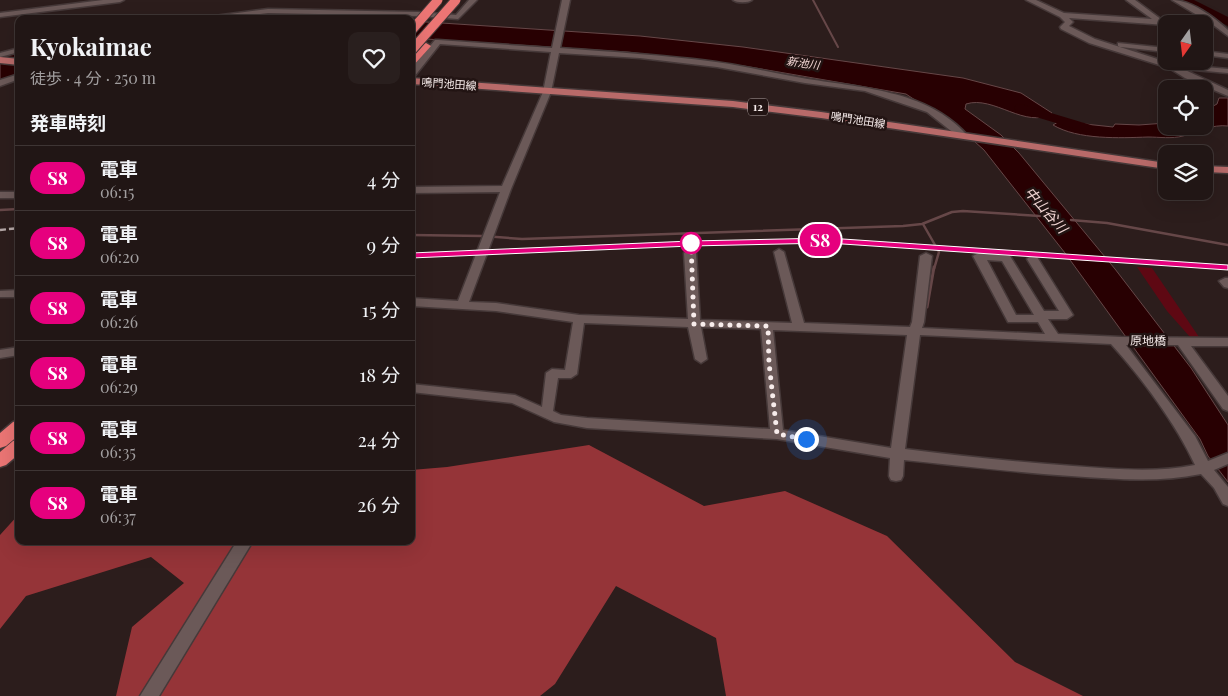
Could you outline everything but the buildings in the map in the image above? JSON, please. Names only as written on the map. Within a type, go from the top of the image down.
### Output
[{"type":"highway","points":[[415,26],[438,0]]},
{"type":"highway","points":[[415,36],[447,0]]},
{"type":"highway","points":[[415,47],[456,0]]},
{"type":"highway","points":[[415,58],[466,0]]},
{"type":"highway","points":[[1,442],[15,430]]},
{"type":"highway","points":[[0,461],[15,448]]},
{"type":"main road","points":[[0,57],[15,59]]},
{"type":"main road","name":"鳴門池田線","points":[[415,81],[532,89],[547,92]]},
{"type":"main road","name":"鳴門池田線","points":[[415,86],[531,93],[547,92],[733,104],[821,114],[1158,165]]},
{"type":"main road","points":[[1213,169],[1228,170]]},
{"type":"street","points":[[0,15],[120,0]]},
{"type":"street","points":[[232,15],[268,11],[418,14],[458,17],[473,0]]},
{"type":"street","points":[[462,305],[506,189],[547,92],[566,0]]},
{"type":"street","points":[[737,0],[748,0]]},
{"type":"street","points":[[1030,0],[1063,15],[1158,22]]},
{"type":"street","points":[[1130,0],[1158,21]]},
{"type":"street","points":[[1176,0],[1224,26],[1228,34]]},
{"type":"street","points":[[1063,15],[1070,22],[1063,26],[1083,38],[1158,62]]},
{"type":"street","points":[[415,69],[438,42],[650,57],[717,65],[805,81],[865,89],[888,95],[930,110],[965,137]]},
{"type":"street","points":[[1105,46],[1112,44],[1158,49]]},
{"type":"street","points":[[0,57],[15,51]]},
{"type":"street","points":[[1213,54],[1228,56]]},
{"type":"street","points":[[1178,70],[1228,93]]},
{"type":"street","points":[[1213,70],[1228,71]]},
{"type":"street","points":[[0,83],[15,77]]},
{"type":"street","points":[[415,190],[506,189]]},
{"type":"street","points":[[0,196],[15,195]]},
{"type":"street","points":[[779,252],[799,327]]},
{"type":"street","points":[[690,253],[694,324],[701,359]]},
{"type":"street","points":[[896,476],[897,454],[914,331],[918,322],[926,256]]},
{"type":"street","points":[[1033,259],[1067,315],[1041,317],[1012,318],[979,256],[1006,258],[1041,317],[1054,338]]},
{"type":"street","points":[[1019,280],[1046,280]]},
{"type":"street","points":[[0,294],[15,293]]},
{"type":"street","name":"原地橋","points":[[415,302],[509,309],[579,319],[914,331],[1118,341],[1228,342]]},
{"type":"street","points":[[545,413],[548,409],[552,373],[571,374],[579,319]]},
{"type":"street","points":[[768,326],[769,363],[777,434]]},
{"type":"street","points":[[1118,341],[1190,439],[1228,500]]},
{"type":"street","points":[[1179,342],[1228,406]]},
{"type":"street","points":[[0,354],[15,352]]},
{"type":"street","points":[[415,388],[515,399],[559,419],[587,423],[777,434],[897,454],[1007,466],[1115,474],[1165,475],[1207,467],[1228,458]]},
{"type":"street","points":[[149,696],[243,545]]},
{"type":"shaded area","points":[[1137,267],[1152,268],[1199,337],[1190,337],[1167,311]]},
{"type":"shaded area","points":[[589,445],[704,506],[785,491],[887,536],[1015,662],[1083,696],[726,696],[716,638],[616,586],[555,684],[540,696],[116,696],[132,627],[184,583],[151,557],[26,596],[0,629],[0,535],[15,518],[15,545],[415,545],[415,470],[447,467]]},
{"type":"water","points":[[259,14],[286,15],[251,15]]},
{"type":"water","name":"中山谷川","points":[[415,21],[640,36],[743,47],[963,78],[1021,93],[1052,113],[1032,118],[977,102],[966,104],[965,109],[1001,135],[1019,153],[1115,269],[1191,368],[1228,425],[1228,482],[1208,456],[1200,439],[1065,253],[984,150],[965,133],[906,94],[744,66],[627,52],[415,38]]},
{"type":"water","points":[[15,53],[15,75],[0,80],[0,58]]},
{"type":"water","points":[[1219,98],[1228,98],[1228,126],[1213,127],[1213,106],[1217,104]]},
{"type":"water","points":[[1063,119],[1113,127],[1115,124],[1158,124],[1158,135],[1186,135],[1170,138],[1112,138],[1087,136],[1063,130],[1053,125]]},
{"type":"waterway","points":[[813,0],[838,47]]},
{"type":"waterway","points":[[1185,0],[1228,22]]},
{"type":"waterway","name":"新池川","points":[[1021,108],[1086,128]]},
{"type":"waterway","points":[[0,210],[15,209]]},
{"type":"waterway","name":"中山谷川","points":[[415,235],[483,236],[522,239],[903,226],[922,224],[952,212],[963,211],[1040,216]]},
{"type":"waterway","name":"中山谷川","points":[[1071,220],[1107,223],[1228,245]]},
{"type":"waterway","points":[[923,224],[939,252],[934,269]]},
{"type":"waterway","points":[[927,307],[934,267]]},
{"type":"railway","points":[[0,230],[15,228]]},
{"type":"railway","points":[[415,255],[691,243],[828,240],[1228,267]]},
{"type":"train","name":"S8","points":[[415,255],[828,240],[1228,267]]},
{"type":"route","points":[[691,243],[694,324],[768,326],[769,363],[777,434],[806,439]]}]
